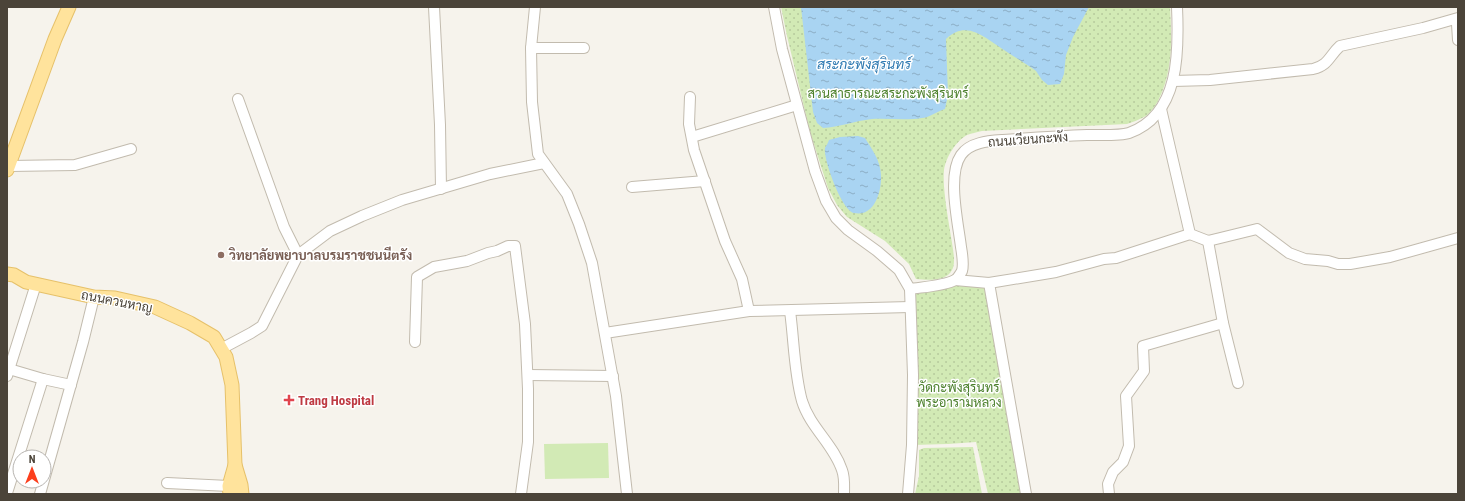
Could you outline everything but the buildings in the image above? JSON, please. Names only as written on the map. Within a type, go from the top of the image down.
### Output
[{"type":"main road","points":[[8,168],[55,39],[69,7]]},
{"type":"main road","name":"ถนนควนหาญ","points":[[7,274],[14,275],[31,283]]},
{"type":"main road","name":"ถนนควนหาญ","points":[[7,283],[31,283],[94,297],[115,298],[155,307],[190,323],[214,337],[226,357],[232,385],[235,465],[230,490]]},
{"type":"main road","name":"ถนนควนหาญ","points":[[235,465],[242,494]]},
{"type":"street","points":[[434,7],[440,125],[441,189]]},
{"type":"street","points":[[535,7],[531,48],[532,102],[538,154],[567,194],[592,262],[613,376],[627,494]]},
{"type":"street","points":[[774,7],[782,49],[815,171],[826,201],[836,218],[848,230],[877,251],[899,270],[910,289],[913,375],[912,444],[908,494]]},
{"type":"street","name":"ถนนเวียนกะพัง","points":[[956,280],[962,271],[962,254],[954,191],[954,170],[962,154],[975,144],[994,141],[1129,134],[1148,123],[1161,109],[1171,89],[1173,81],[1177,59],[1177,7]]},
{"type":"street","points":[[1173,81],[1210,80],[1313,69],[1326,64],[1340,46],[1458,19],[1458,40]]},
{"type":"street","points":[[531,48],[584,48]]},
{"type":"street","points":[[690,98],[690,124],[694,150],[725,241],[742,279],[749,311]]},
{"type":"street","points":[[238,99],[284,227],[298,256]]},
{"type":"street","points":[[692,138],[797,104]]},
{"type":"street","points":[[1161,109],[1190,234]]},
{"type":"street","points":[[8,168],[75,165],[131,150]]},
{"type":"street","points":[[221,349],[251,334],[262,326],[298,256],[330,231],[402,200],[490,174],[544,163]]},
{"type":"street","points":[[632,188],[705,181]]},
{"type":"street","points":[[910,289],[956,280],[989,283],[1056,272],[1104,259],[1116,258],[1190,234],[1208,241],[1256,229],[1289,253],[1305,259],[1328,260],[1338,264],[1350,264],[1390,257],[1458,238]]},
{"type":"street","points":[[1208,241],[1223,323],[1238,383]]},
{"type":"street","points":[[415,342],[418,277],[434,268],[467,261],[488,253],[497,252],[508,246],[515,246],[525,324],[528,375],[528,442],[522,494]]},
{"type":"street","points":[[31,283],[8,373],[71,386]]},
{"type":"street","points":[[989,283],[1026,494]]},
{"type":"street","points":[[40,494],[71,386],[94,297]]},
{"type":"street","points":[[605,333],[749,311],[910,307]]},
{"type":"street","points":[[790,311],[795,361],[802,402],[807,413],[837,458],[844,478],[844,494]]},
{"type":"street","points":[[1109,494],[1108,484],[1113,472],[1123,462],[1128,450],[1126,396],[1144,371],[1143,346],[1223,323]]},
{"type":"street","points":[[528,375],[613,376]]},
{"type":"street","points":[[11,494],[7,493],[43,379]]},
{"type":"street","points":[[167,483],[230,490]]},
{"type":"green space","name":"สวนสาธารณะสระกะพังสุรินทร์","points":[[781,7],[1170,7],[1171,43],[1169,67],[1163,90],[1154,107],[1146,116],[1127,124],[982,131],[969,134],[959,141],[952,150],[944,170],[945,196],[954,264],[952,270],[945,277],[931,280],[916,279],[909,264],[885,241],[847,217],[837,205],[828,188],[810,132]]},
{"type":"green space","name":"วัดกะพังสุรินทร์ พระอารามหลวง","points":[[989,283],[1026,494],[988,494],[976,442],[912,445],[910,289],[940,284]]},
{"type":"green space","points":[[608,443],[609,478],[545,479],[544,444]]},
{"type":"green space","points":[[973,447],[982,494],[915,494],[919,476],[919,450],[924,448]]},
{"type":"water","name":"สระกะพังสุรินทร์","points":[[801,7],[1089,7],[1073,37],[1066,55],[1064,74],[1060,84],[1048,85],[1042,80],[1036,71],[985,37],[977,33],[962,30],[954,33],[946,39],[948,95],[945,109],[924,118],[872,119],[823,128],[817,123],[813,112]]},
{"type":"water","points":[[858,136],[865,138],[878,160],[881,182],[880,191],[873,205],[862,213],[854,213],[844,204],[834,184],[827,163],[825,148],[829,140],[840,137]]},
{"type":"place","name":"วิทยาลัยพยาบาลบรมราชชนนีตรัง","points":[[221,255]]},
{"type":"place","name":"Trang Hospital","points":[[289,400]]}]
